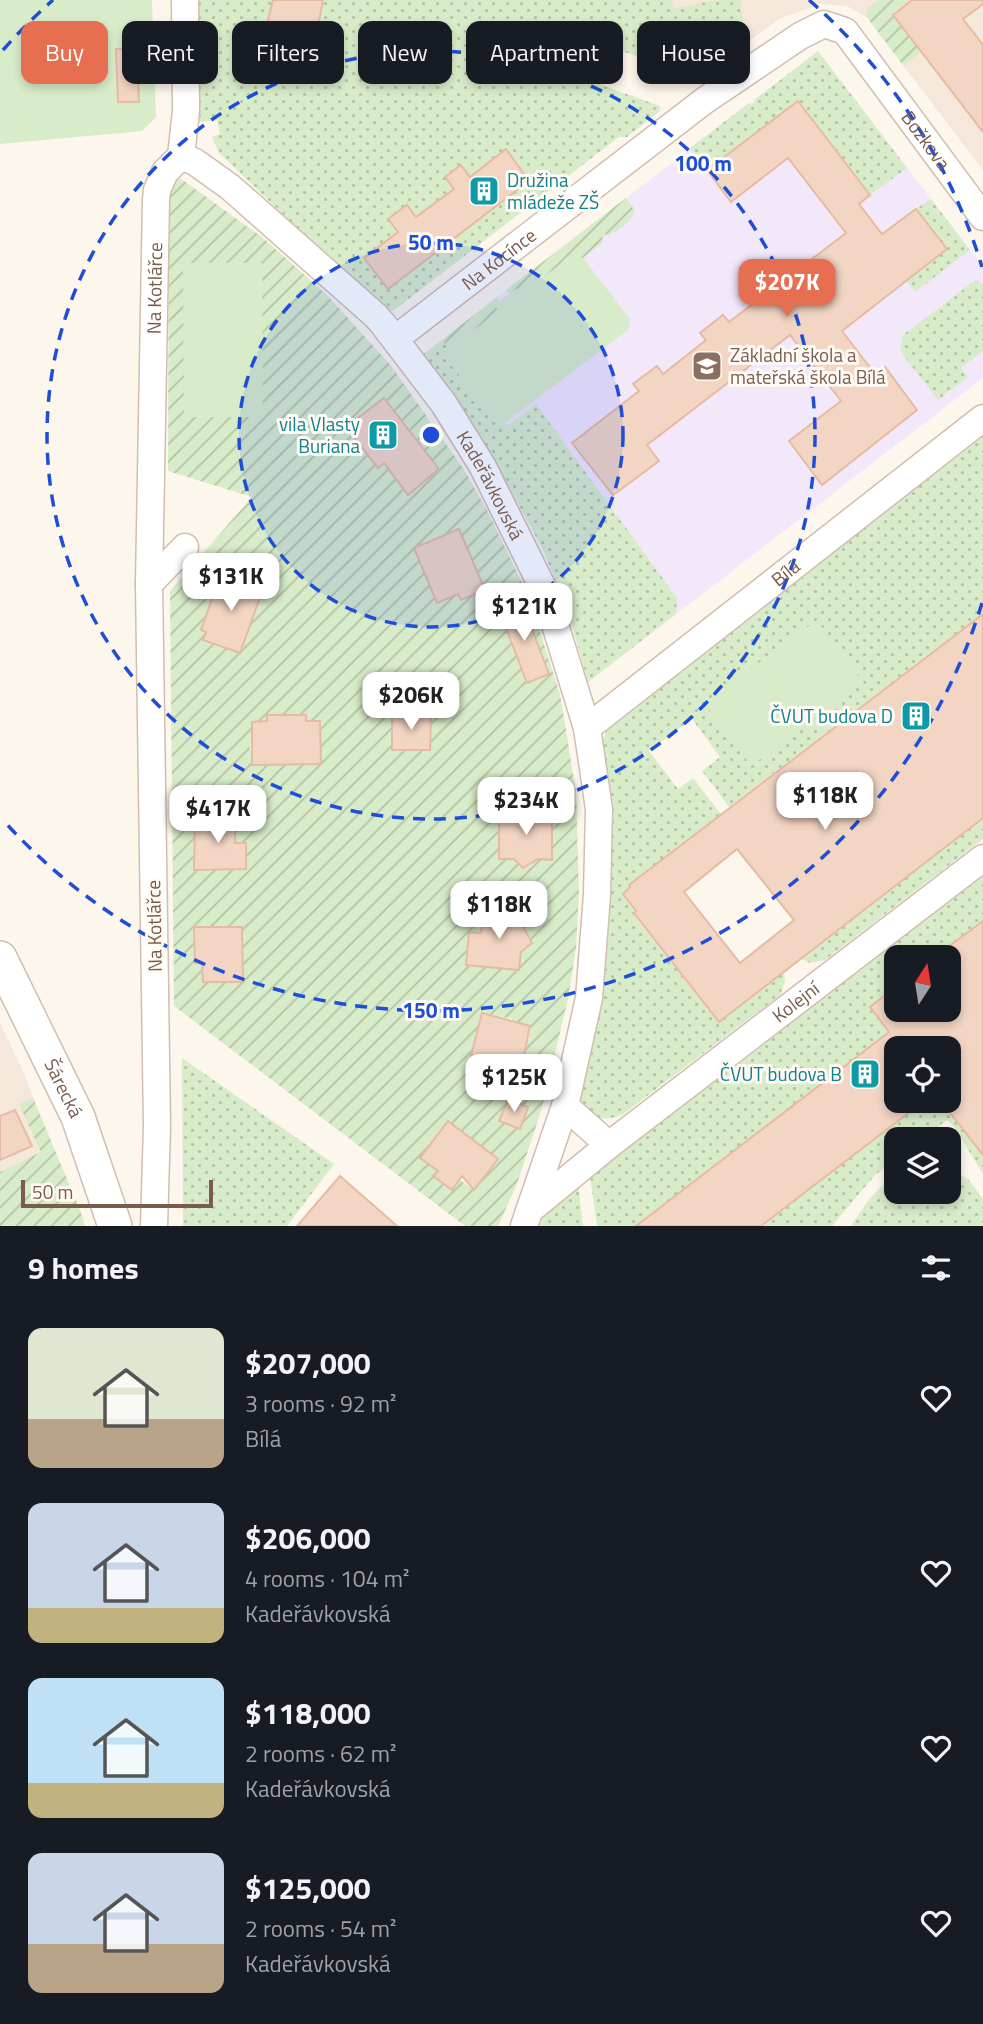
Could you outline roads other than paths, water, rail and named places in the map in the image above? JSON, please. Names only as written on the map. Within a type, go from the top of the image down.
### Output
[{"type":"street","name":"Na Kotlářce","points":[[154,1226],[157,1126],[149,584],[156,200],[165,172],[181,156],[186,111],[185,0]]},
{"type":"street","name":"Na Kocínce","points":[[395,338],[704,101],[800,36],[824,24],[845,31]]},
{"type":"street","name":"Božkova","points":[[845,31],[983,217]]},
{"type":"street","name":"Kadeřávkovská","points":[[181,156],[206,169],[260,212],[376,316],[395,338],[444,404],[477,456],[545,592],[587,728],[599,809],[597,895],[589,998],[565,1106],[527,1218]]},
{"type":"street","name":"Bílá","points":[[587,728],[983,418]]},
{"type":"street","points":[[149,584],[186,547]]},
{"type":"street","name":"Kolejní","points":[[527,1218],[609,1145],[983,858]]},
{"type":"street","name":"Šárecká","points":[[0,958],[78,1117],[115,1226]]},
{"type":"street","points":[[565,1106],[609,1145]]},
{"type":"place","name":"Družina mládeže ZŠ","points":[[484,191]]},
{"type":"place","name":"Základní škola a mateřská škola Bílá","points":[[707,366]]},
{"type":"place","name":"vila Vlasty Buriana","points":[[383,435]]},
{"type":"place","name":"ČVUT budova D","points":[[916,716]]},
{"type":"place","name":"ČVUT budova B","points":[[865,1074]]}]
